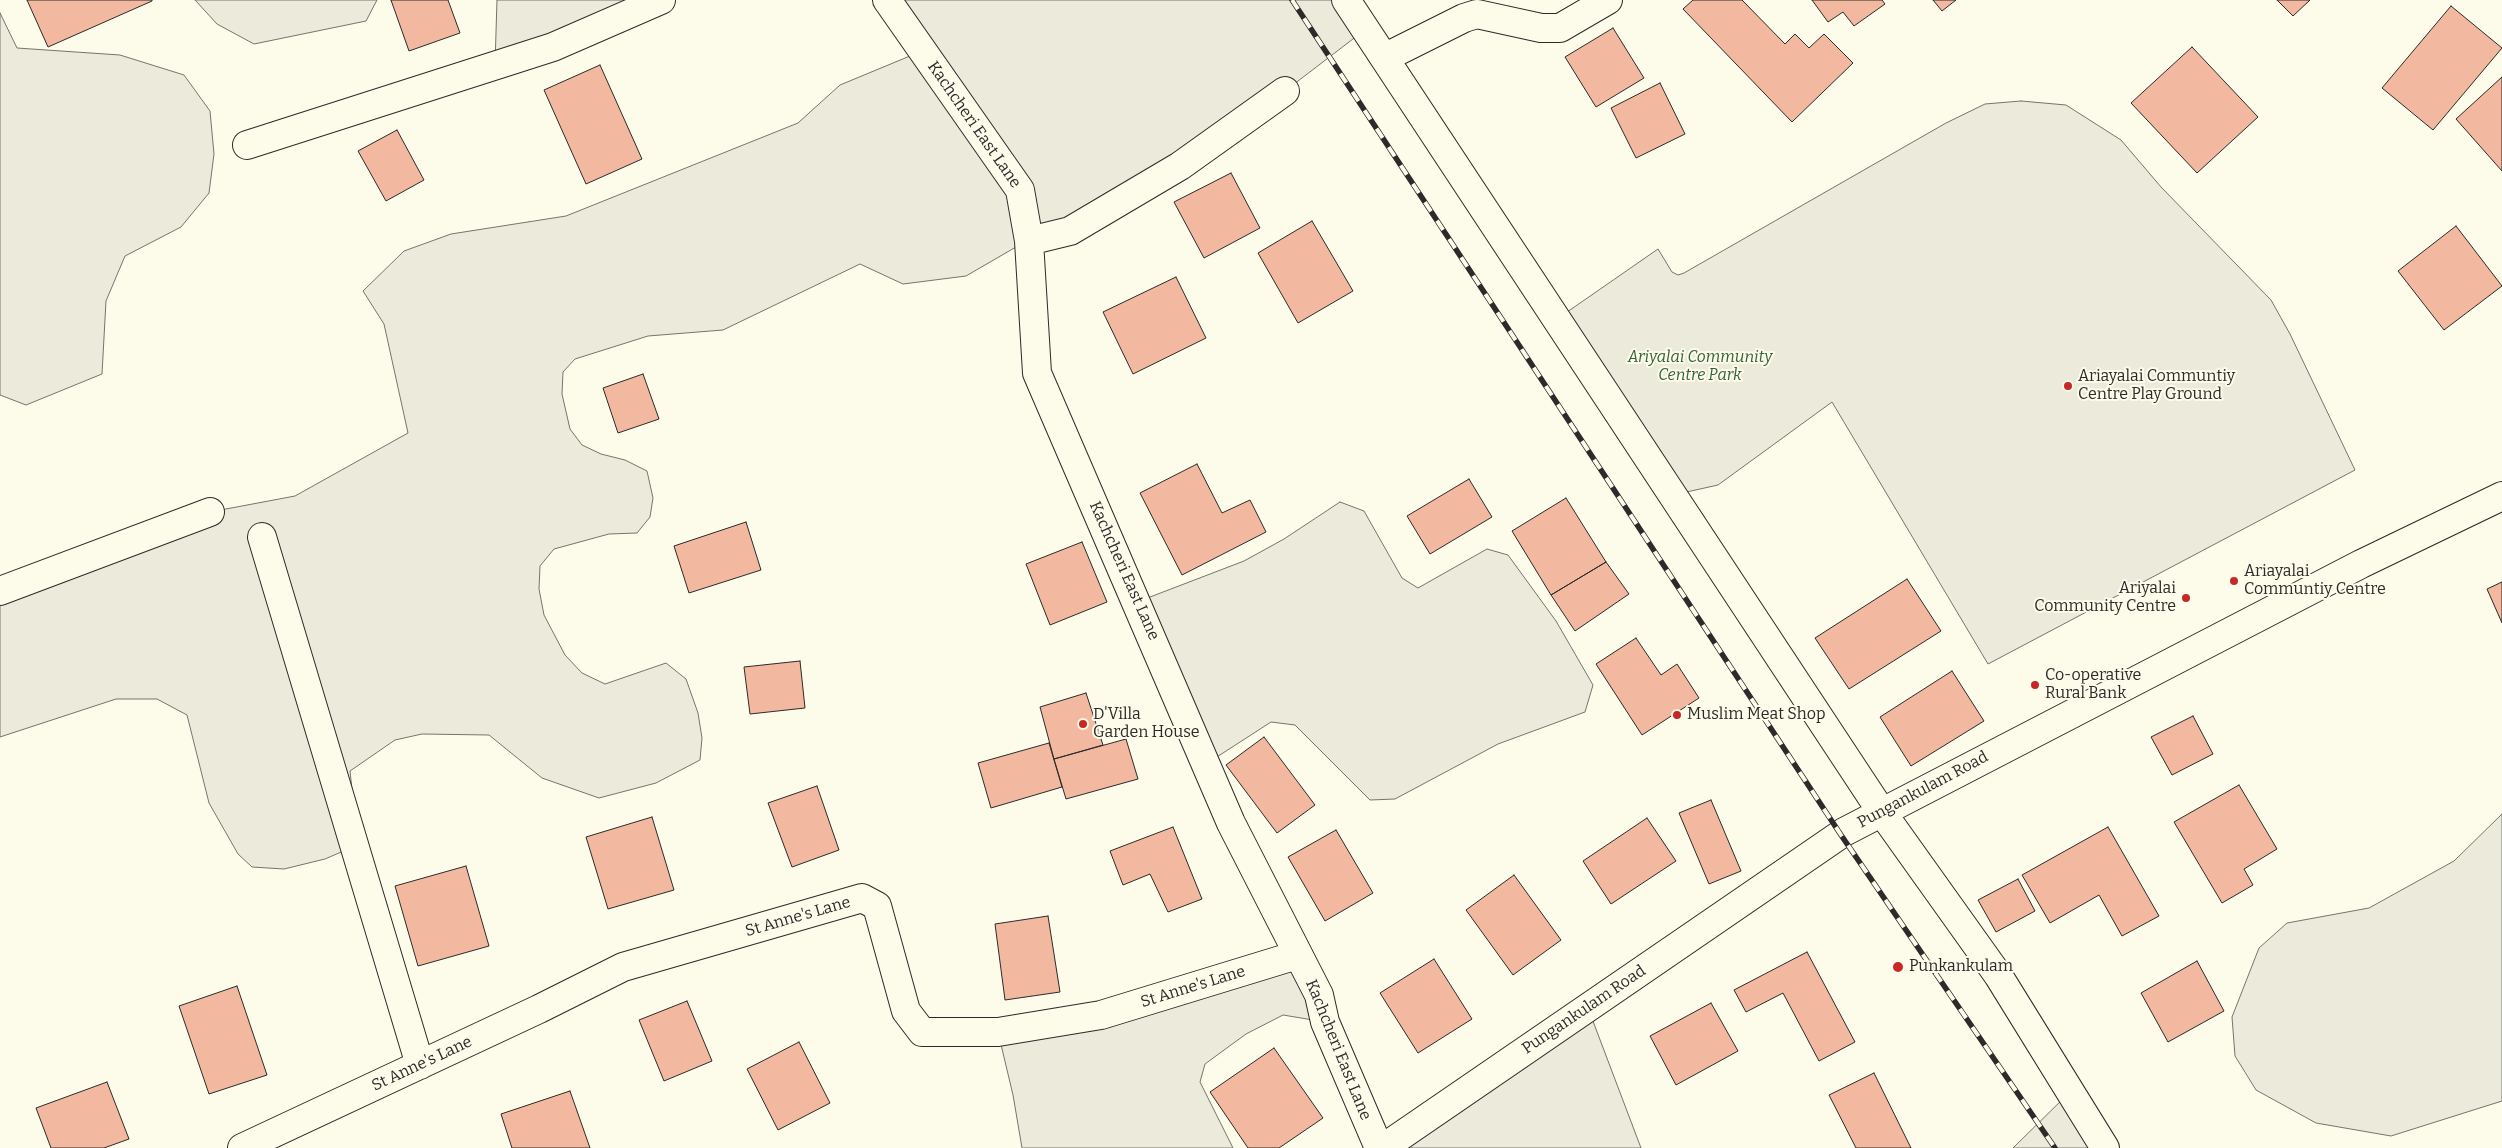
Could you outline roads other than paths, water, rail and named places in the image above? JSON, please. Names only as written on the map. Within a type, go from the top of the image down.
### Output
[{"type":"street","points":[[248,145],[553,47],[661,0]]},
{"type":"street","name":"Kachcheri East Lane","points":[[887,0],[1020,190],[1029,241],[1037,373],[1231,823],[1296,955],[1319,995],[1325,1022],[1379,1148]]},
{"type":"street","points":[[1346,0],[1386,57],[1881,811],[1998,975],[2105,1148]]},
{"type":"street","points":[[1386,57],[1464,18],[1477,14],[1541,28],[1560,28],[1608,0]]},
{"type":"street","points":[[1029,241],[1070,230],[1163,176],[1285,91]]},
{"type":"street","name":"Pungankulam Road","points":[[1383,1148],[1844,832],[1881,811],[2360,564],[2502,496]]},
{"type":"street","points":[[0,591],[210,512]]},
{"type":"street","points":[[262,536],[420,1065]]},
{"type":"street","name":"St Anne's Lane","points":[[242,1148],[539,1010],[623,967],[862,898],[877,906],[906,1011],[922,1032],[998,1032],[1101,1015],[1296,955]]},
{"type":"railway","points":[[1292,0],[1841,835],[2055,1148]]},
{"type":"place","name":"Ariayalai Communtiy Centre Play Ground","points":[[2068,386]]},
{"type":"place","name":"Ariayalai Communtiy Centre","points":[[2234,581]]},
{"type":"place","name":"Ariyalai Community Centre","points":[[2186,598]]},
{"type":"place","name":"Co-operative Rural Bank","points":[[2035,685]]},
{"type":"place","name":"Muslim Meat Shop","points":[[1677,715]]},
{"type":"place","name":"D'Villa Garden House","points":[[1083,724]]},
{"type":"place","name":"Punkankulam","points":[[1898,967]]},
{"type":"park label","name":"Ariyalai Community Centre Park","points":[[1700,367]]}]
